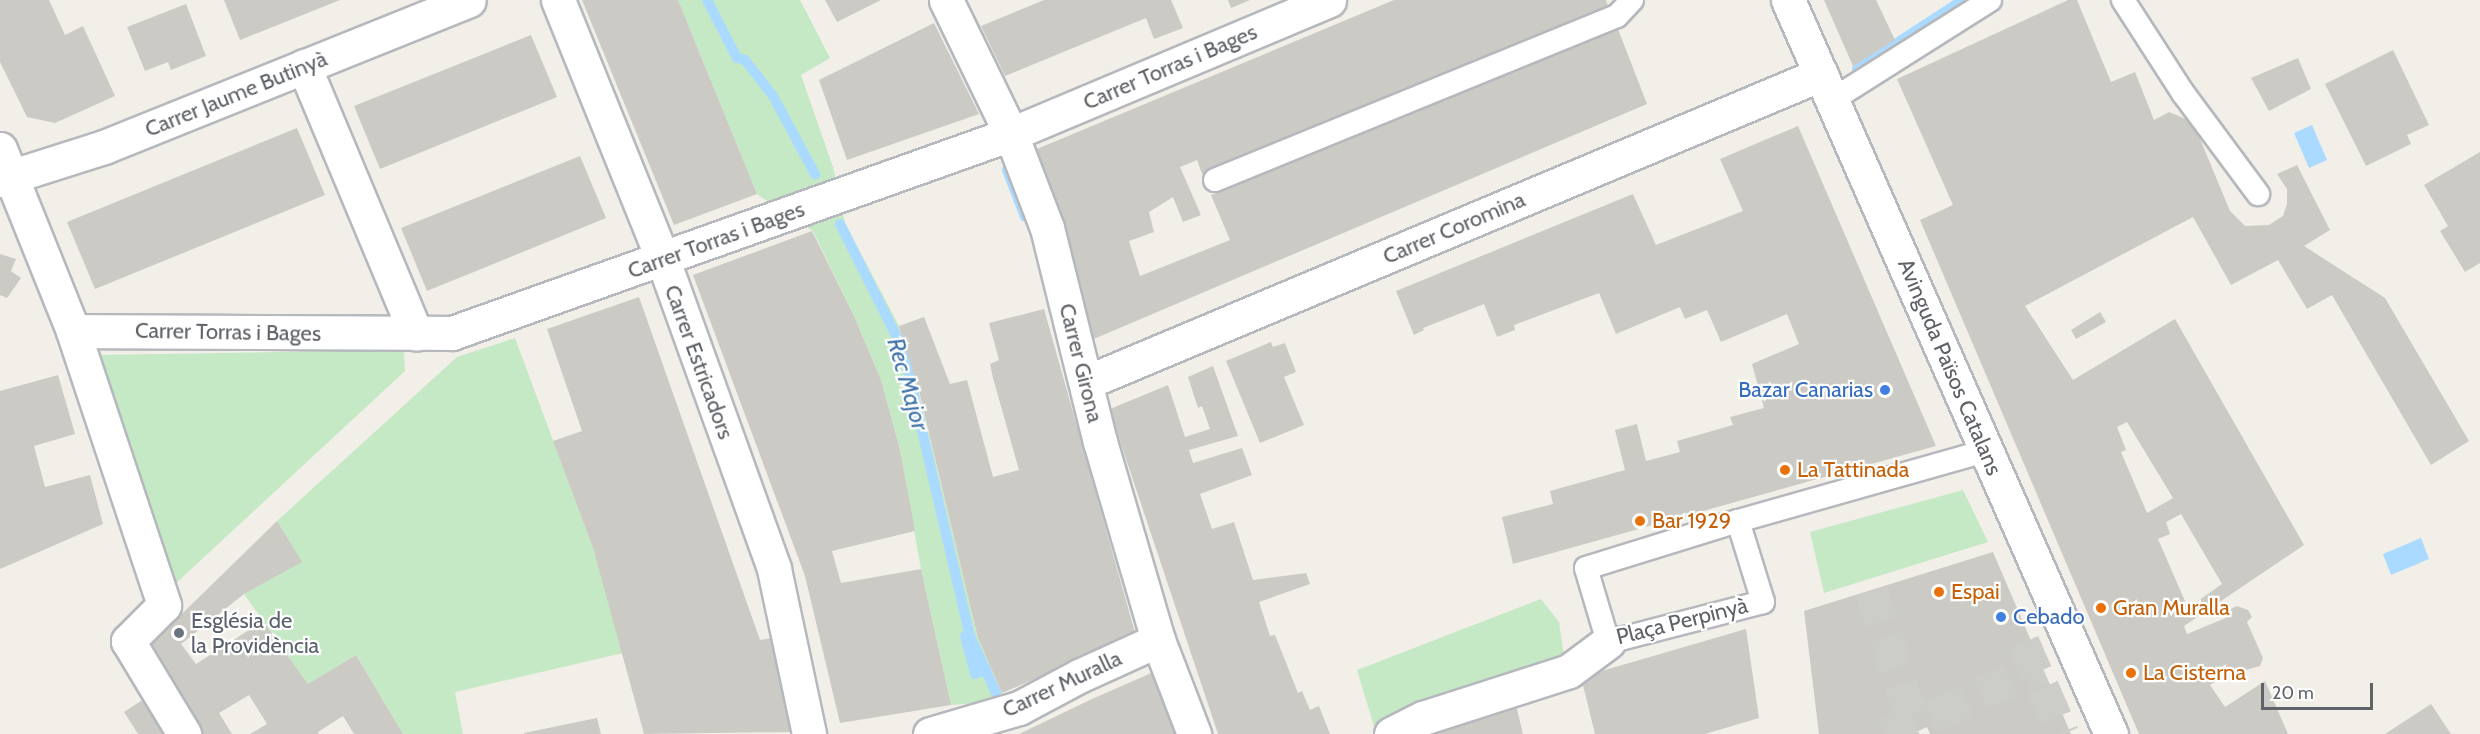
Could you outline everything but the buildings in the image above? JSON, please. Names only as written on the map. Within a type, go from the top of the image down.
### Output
[{"type":"street","name":"Carrer Jaume Butinyà","points":[[4,169],[104,147],[469,0]]},
{"type":"street","name":"Carrer Estricadors","points":[[558,0],[663,260],[774,569],[809,734]]},
{"type":"street","name":"Carrer Girona","points":[[946,0],[1011,134],[1047,228],[1087,382],[1100,442],[1158,640],[1194,734]]},
{"type":"street","name":"Carrer Torras i Bages","points":[[73,331],[452,333],[663,260],[1011,134],[1329,0]]},
{"type":"street","name":"Avinguda Països Catalans","points":[[1788,0],[1920,295],[2111,734]]},
{"type":"street","points":[[304,66],[416,334]]},
{"type":"street","name":"Carrer Coromina","points":[[1087,382],[1827,87]]},
{"type":"street","points":[[4,169],[73,331],[164,605],[128,641],[184,734]]},
{"type":"street","name":"Carrer Muralla","points":[[930,734],[1019,708],[1079,676],[1158,640]]},
{"type":"street","points":[[1391,734],[1422,718],[1569,671],[1608,642]]},
{"type":"lane","points":[[1215,180],[1617,16],[1632,0]]},
{"type":"lane","points":[[1827,87],[1990,0]]},
{"type":"lane","points":[[2123,0],[2183,93],[2258,194]]},
{"type":"lane","name":"Plaça Perpinyà","points":[[1738,521],[1763,602],[1608,642],[1586,568],[1738,521],[1986,451]]},
{"type":"green space","points":[[678,0],[800,0],[830,58],[801,75],[833,167],[845,223],[899,326],[912,364],[978,638],[1002,693],[975,703],[951,705],[921,569],[900,450],[881,380],[853,314],[813,231],[757,194]]},
{"type":"green space","points":[[515,338],[593,548],[623,653],[455,692],[463,734],[403,734],[356,655],[308,684],[244,594],[301,562],[277,521],[457,357]]},
{"type":"green space","points":[[404,350],[405,371],[174,585],[97,355]]},
{"type":"green space","points":[[1963,490],[1988,542],[1824,593],[1810,532]]},
{"type":"green space","points":[[1541,599],[1559,622],[1565,663],[1376,733],[1357,670]]},
{"type":"water","points":[[2312,125],[2327,160],[2309,168],[2294,133]]},
{"type":"water","points":[[2421,538],[2429,559],[2391,575],[2383,554]]},
{"type":"waterway","name":"Rec Major","points":[[707,0],[737,58],[745,60],[773,96],[815,174]]},
{"type":"waterway","points":[[1857,69],[1963,0]]},
{"type":"waterway","points":[[1007,170],[1025,217]]},
{"type":"waterway","name":"Rec Major","points":[[840,224],[903,349],[970,636],[996,693]]},
{"type":"waterway","name":"Rec Major","points":[[965,636],[975,674],[986,670]]},
{"type":"tunnel","points":[[1871,590],[1913,722]]},
{"type":"tunnel","points":[[2023,642],[2063,734]]},
{"type":"tunnel","points":[[1884,734],[1936,714],[2042,666]]},
{"type":"place","name":"Bazar Canarias","points":[[1885,390]]},
{"type":"place","name":"La Tattinada","points":[[1785,470]]},
{"type":"place","name":"Bar 1929","points":[[1640,521]]},
{"type":"place","name":"Espai","points":[[1939,592]]},
{"type":"place","name":"Gran Muralla","points":[[2101,608]]},
{"type":"place","name":"Cebado","points":[[2001,617]]},
{"type":"place","name":"Església de la Providència","points":[[179,633]]},
{"type":"place","name":"La Cisterna","points":[[2131,673]]}]
